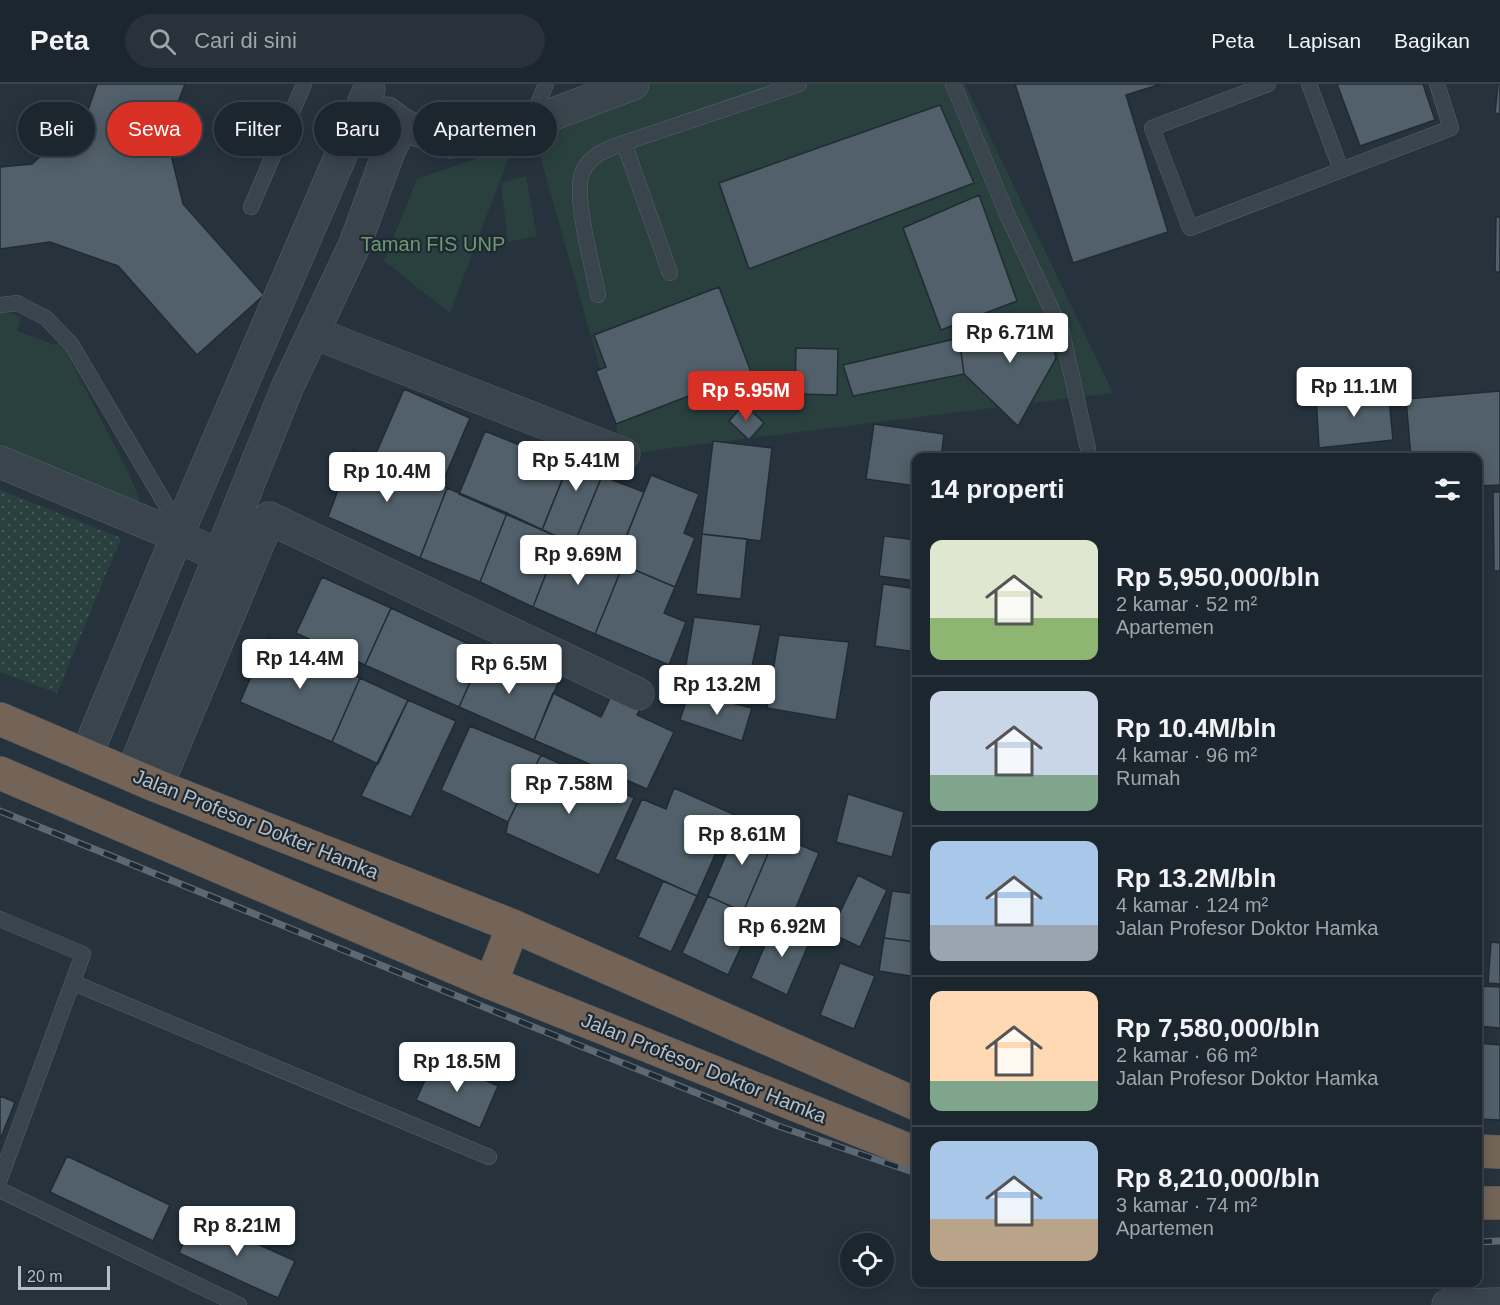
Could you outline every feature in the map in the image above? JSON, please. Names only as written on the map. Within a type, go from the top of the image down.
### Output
[{"type":"highway","name":"Jalan Profesor Dokter Hamka","points":[[0,719],[144,780],[513,926]]},
{"type":"highway","points":[[0,773],[491,983],[513,926],[912,1102]]},
{"type":"highway","name":"Jalan Profesor Doktor Hamka","points":[[491,983],[912,1151]]},
{"type":"highway","points":[[1482,1152],[1500,1152]]},
{"type":"highway","points":[[1482,1203],[1500,1203]]},
{"type":"street","points":[[557,113],[633,84]]},
{"type":"street","points":[[86,756],[362,87],[387,113],[403,125],[413,129]]},
{"type":"street","points":[[144,780],[219,556],[287,388],[355,244],[390,151],[403,125]]},
{"type":"street","points":[[314,333],[624,454]]},
{"type":"street","points":[[0,462],[179,532],[219,556]]},
{"type":"street","points":[[144,780],[269,518],[638,694]]},
{"type":"street","points":[[1448,1305],[1500,1304]]},
{"type":"lane","points":[[251,207],[304,84]]},
{"type":"lane","points":[[538,102],[546,84]]},
{"type":"lane","points":[[598,295],[579,198],[582,171],[598,153],[799,84]]},
{"type":"lane","points":[[953,84],[1007,214],[1062,332],[1088,449]]},
{"type":"lane","points":[[1268,84],[1152,128],[1190,228],[1451,128],[1437,84]]},
{"type":"lane","points":[[1309,84],[1341,170]]},
{"type":"lane","points":[[624,143],[670,273]]},
{"type":"lane","points":[[0,305],[17,303],[46,318],[71,344],[179,532]]},
{"type":"lane","points":[[0,919],[83,954],[0,1179]]},
{"type":"lane","points":[[74,983],[489,1157]]},
{"type":"lane","points":[[0,1190],[239,1305]]},
{"type":"green space","points":[[626,84],[965,84],[1113,393],[624,454],[540,156],[557,156],[557,110]]},
{"type":"green space","name":"Taman FIS UNP","points":[[484,156],[509,156],[450,313],[384,261],[417,179]]},
{"type":"green space","points":[[526,176],[537,236],[508,242],[501,183]]},
{"type":"green space","points":[[0,308],[21,317],[17,331],[55,345],[60,341],[129,473],[139,499],[137,503],[0,448]]},
{"type":"green space","points":[[0,490],[121,538],[57,693],[0,672]]},
{"type":"building","points":[[97,84],[185,84],[178,102],[107,102],[107,156],[171,156],[183,204],[264,295],[197,355],[118,266],[50,242],[0,249],[0,167],[32,164],[41,156],[95,156],[95,102],[91,102]]},
{"type":"building","points":[[1015,84],[1161,84],[1126,95],[1168,232],[1073,263]]},
{"type":"building","points":[[1337,84],[1423,84],[1435,120],[1360,146]]},
{"type":"building","points":[[1498,84],[1500,84],[1500,114],[1495,113]]},
{"type":"building","points":[[940,105],[974,183],[749,269],[719,183]]},
{"type":"building","points":[[979,195],[1017,301],[941,330],[903,228]]},
{"type":"building","points":[[1496,217],[1500,217],[1500,272],[1495,272]]},
{"type":"building","points":[[719,287],[751,372],[616,424],[596,371],[606,367],[594,335]]},
{"type":"building","points":[[1048,317],[1056,358],[1018,426],[964,374],[959,338]]},
{"type":"building","points":[[959,338],[964,374],[853,396],[843,365]]},
{"type":"building","points":[[796,348],[838,349],[837,395],[795,394]]},
{"type":"building","points":[[1388,388],[1393,440],[1319,448],[1316,395]]},
{"type":"building","points":[[404,389],[470,418],[441,486],[374,458]]},
{"type":"building","points":[[1500,391],[1500,485],[1482,486],[1482,453],[1411,453],[1406,399]]},
{"type":"building","points":[[744,404],[764,423],[749,440],[729,421]]},
{"type":"building","points":[[874,424],[944,434],[942,453],[912,453],[912,485],[866,479]]},
{"type":"building","points":[[485,431],[568,465],[542,530],[459,494]]},
{"type":"building","points":[[578,441],[611,454],[574,544],[542,530]]},
{"type":"building","points":[[713,441],[772,448],[761,541],[702,534]]},
{"type":"building","points":[[353,450],[447,488],[420,558],[328,517]]},
{"type":"building","points":[[651,475],[699,494],[684,533],[695,538],[675,587],[616,562]]},
{"type":"building","points":[[602,476],[644,492],[616,562],[574,544]]},
{"type":"building","points":[[447,488],[507,513],[480,582],[420,558]]},
{"type":"building","points":[[1493,492],[1500,492],[1500,571],[1494,571]]},
{"type":"building","points":[[507,513],[560,538],[533,607],[480,582]]},
{"type":"building","points":[[702,534],[747,539],[741,599],[696,594]]},
{"type":"building","points":[[884,536],[912,540],[912,580],[879,576]]},
{"type":"building","points":[[560,538],[623,565],[595,634],[533,607]]},
{"type":"building","points":[[623,565],[675,587],[664,613],[686,622],[669,665],[595,634]]},
{"type":"building","points":[[322,577],[391,608],[365,665],[296,633]]},
{"type":"building","points":[[883,584],[912,588],[912,651],[875,646]]},
{"type":"building","points":[[391,608],[484,651],[459,707],[365,665]]},
{"type":"building","points":[[694,617],[761,625],[748,684],[684,677]]},
{"type":"building","points":[[779,635],[849,642],[836,720],[767,708]]},
{"type":"building","points":[[268,637],[360,678],[332,742],[240,702]]},
{"type":"building","points":[[484,651],[558,683],[534,740],[459,707]]},
{"type":"building","points":[[360,678],[408,700],[378,764],[332,742]]},
{"type":"building","points":[[613,692],[641,706],[637,715],[674,732],[647,789],[534,740],[553,693],[601,717]]},
{"type":"building","points":[[689,692],[752,708],[742,741],[680,720]]},
{"type":"building","points":[[408,700],[456,721],[411,817],[361,796]]},
{"type":"building","points":[[470,726],[541,755],[508,822],[441,790]]},
{"type":"building","points":[[541,755],[634,798],[599,875],[506,833],[508,822]]},
{"type":"building","points":[[674,788],[733,814],[697,896],[615,859],[642,799],[666,809]]},
{"type":"building","points":[[848,794],[904,812],[892,857],[836,842]]},
{"type":"building","points":[[741,821],[776,835],[743,912],[708,896]]},
{"type":"building","points":[[776,835],[819,853],[786,931],[743,912]]},
{"type":"building","points":[[858,875],[887,890],[860,947],[830,933]]},
{"type":"building","points":[[663,881],[697,896],[671,952],[638,937]]},
{"type":"building","points":[[892,891],[912,894],[912,942],[884,938]]},
{"type":"building","points":[[708,896],[755,917],[728,975],[682,953]]},
{"type":"building","points":[[788,925],[812,936],[787,995],[751,978],[773,926],[786,931]]},
{"type":"building","points":[[884,938],[912,942],[912,976],[879,971]]},
{"type":"building","points":[[1491,942],[1500,943],[1500,984],[1488,983]]},
{"type":"building","points":[[840,963],[875,976],[854,1029],[820,1015]]},
{"type":"building","points":[[1482,986],[1500,987],[1500,1028],[1482,1026]]},
{"type":"building","points":[[1482,1043],[1500,1045],[1500,1120],[1482,1119]]},
{"type":"building","points":[[435,1058],[498,1086],[480,1128],[416,1100]]},
{"type":"building","points":[[0,1096],[15,1102],[0,1140]]},
{"type":"building","points":[[67,1156],[170,1205],[153,1241],[50,1192]]},
{"type":"building","points":[[196,1216],[295,1261],[278,1298],[179,1253]]},
{"type":"railway","points":[[0,811],[778,1126],[912,1172]]},
{"type":"railway","points":[[1482,1242],[1500,1241]]}]
